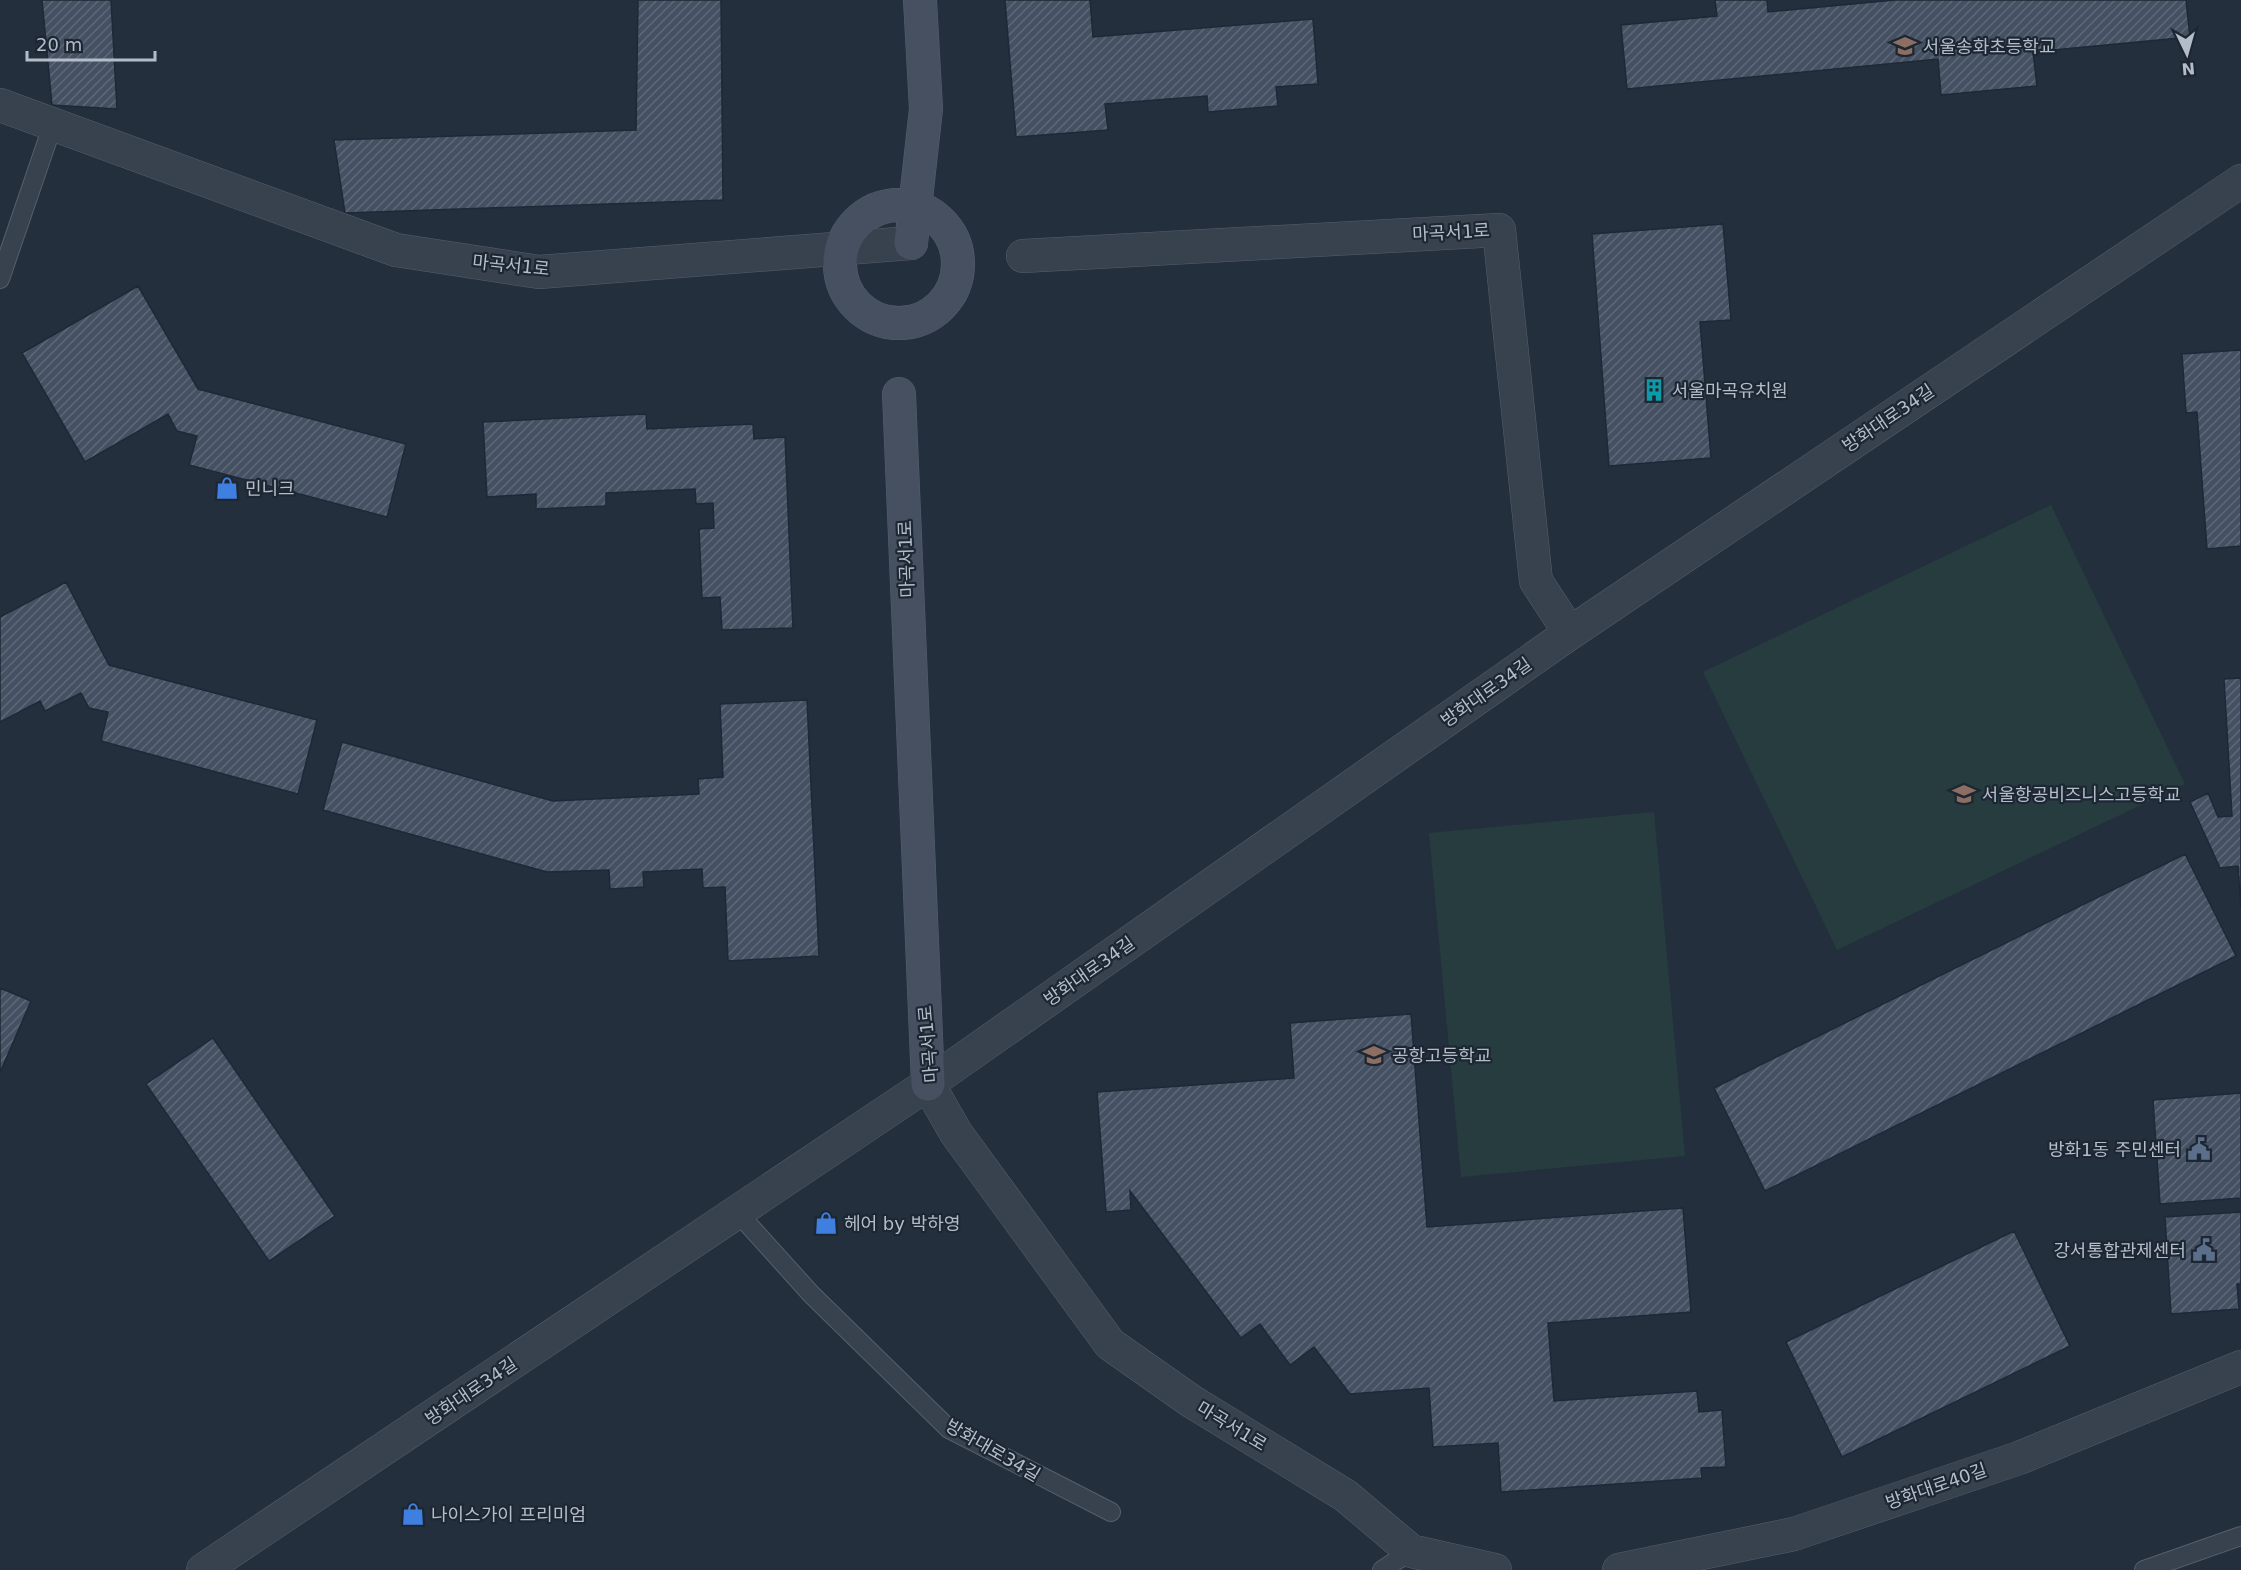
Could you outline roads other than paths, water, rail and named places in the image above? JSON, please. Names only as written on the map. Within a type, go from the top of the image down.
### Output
[{"type":"street","name":"마곡서1로","points":[[0,105],[396,250],[539,272],[911,243],[926,109],[920,0]]},
{"type":"street","name":"방화대로34길","points":[[203,1570],[928,1084],[1570,633],[2241,181]]},
{"type":"street","name":"마곡서1로","points":[[1023,256],[1499,230],[1536,581],[1570,633]]},
{"type":"street","name":"마곡서1로","points":[[899,394],[928,1084],[956,1133],[1110,1344],[1191,1401],[1346,1496],[1411,1551]]},
{"type":"street","name":"방화대로40길","points":[[1619,1570],[1794,1534],[2019,1458],[2241,1367]]},
{"type":"street","points":[[1411,1551],[1495,1570]]},
{"type":"lane","points":[[0,279],[53,124]]},
{"type":"lane","name":"방화대로34길","points":[[738,1213],[811,1294],[949,1429],[1111,1512]]},
{"type":"lane","points":[[2144,1570],[2241,1536]]},
{"type":"lane","points":[[1382,1570],[1411,1551]]},
{"type":"place","name":"서울송화초등학교","points":[[1905,46]]},
{"type":"place","name":"서울마곡유치원","points":[[1654,390]]},
{"type":"place","name":"민니크","points":[[227,488]]},
{"type":"place","name":"서울항공비즈니스고등학교","points":[[1964,794]]},
{"type":"place","name":"공항고등학교","points":[[1374,1055]]},
{"type":"place","name":"방화1동 주민센터","points":[[2199,1149]]},
{"type":"place","name":"헤어 by 박하영","points":[[826,1223]]},
{"type":"place","name":"강서통합관제센터","points":[[2204,1250]]},
{"type":"place","name":"나이스가이 프리미엄","points":[[413,1514]]}]
